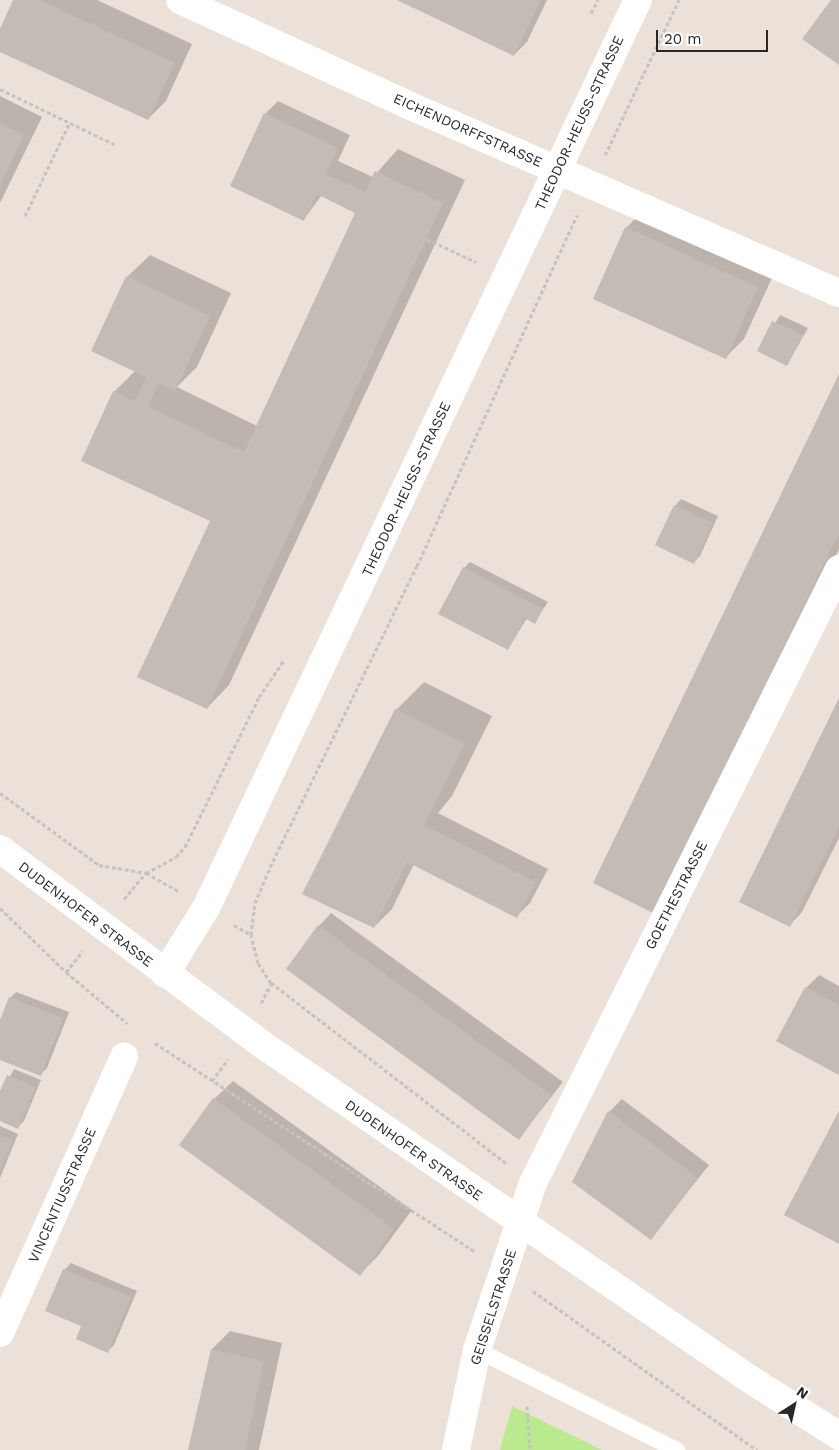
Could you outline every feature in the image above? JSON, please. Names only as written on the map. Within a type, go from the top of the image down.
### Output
[{"type":"main road","name":"EICHENDORFFSTRASSE","points":[[180,0],[839,293]]},
{"type":"main road","name":"THEODOR-HEUSS-STRASSE","points":[[165,974],[206,908],[638,0]]},
{"type":"main road","name":"GOETHESTRASSE","points":[[520,1223],[533,1183],[839,570]]},
{"type":"main road","name":"DUDENHOFER STRASSE","points":[[0,849],[165,974],[520,1223],[839,1436]]},
{"type":"main road","name":"VINCENTIUSSTRASSE","points":[[0,1333],[124,1056]]},
{"type":"main road","name":"GEISSELSTRASSE","points":[[456,1450],[477,1350],[520,1223]]},
{"type":"lane","points":[[477,1350],[677,1450]]},
{"type":"path","points":[[590,17],[598,0]]},
{"type":"path","points":[[271,983],[258,964],[251,935],[255,903],[270,866],[417,566],[592,183],[679,0]]},
{"type":"path","points":[[0,89],[114,144]]},
{"type":"path","points":[[26,216],[70,122]]},
{"type":"path","points":[[426,239],[507,276]]},
{"type":"path","points":[[471,270],[479,252]]},
{"type":"path","points":[[0,793],[99,865],[146,872],[162,866],[176,857],[197,828],[259,697],[287,655]]},
{"type":"path","points":[[0,908],[66,972]]},
{"type":"path","points":[[526,1374],[530,1450]]},
{"type":"green space","points":[[512,1406],[602,1450],[500,1450]]},
{"type":"building","points":[[13,0],[40,0],[175,63],[148,120],[0,52],[0,29]]},
{"type":"building","points":[[397,0],[541,0],[514,56]]},
{"type":"building","points":[[831,0],[839,0],[839,65],[802,39]]},
{"type":"building","points":[[264,113],[338,148],[326,174],[365,192],[375,171],[443,203],[207,709],[137,677],[210,521],[81,461],[113,391],[135,401],[146,377],[91,351],[126,276],[210,316],[175,391],[159,383],[148,407],[244,452],[355,213],[317,194],[304,221],[230,186]]},
{"type":"building","points":[[0,123],[24,135],[0,185]]},
{"type":"building","points":[[625,227],[758,287],[726,359],[593,299]]},
{"type":"building","points":[[772,321],[803,335],[787,366],[757,351]]},
{"type":"building","points":[[839,374],[839,533],[653,913],[593,883]]},
{"type":"building","points":[[674,505],[713,523],[694,564],[655,545]]},
{"type":"building","points":[[463,567],[543,609],[535,624],[525,618],[508,650],[438,614]]},
{"type":"building","points":[[839,698],[839,827],[790,927],[739,902]]},
{"type":"building","points":[[395,709],[465,744],[424,825],[536,882],[517,918],[407,862],[374,928],[302,894]]},
{"type":"building","points":[[318,925],[551,1095],[519,1140],[286,969]]},
{"type":"building","points":[[805,987],[839,1005],[839,1075],[776,1041]]},
{"type":"building","points":[[9,997],[63,1018],[41,1076],[0,1060],[0,1020]]},
{"type":"building","points":[[7,1075],[36,1087],[18,1129],[0,1121],[0,1091]]},
{"type":"building","points":[[213,1098],[394,1229],[360,1276],[179,1145]]},
{"type":"building","points":[[608,1111],[698,1178],[651,1240],[572,1182]]},
{"type":"building","points":[[839,1111],[839,1244],[784,1215]]},
{"type":"building","points":[[0,1135],[13,1140],[0,1171]]},
{"type":"building","points":[[63,1269],[131,1297],[108,1353],[76,1339],[81,1326],[45,1311]]},
{"type":"building","points":[[211,1349],[264,1361],[245,1450],[188,1450]]}]
